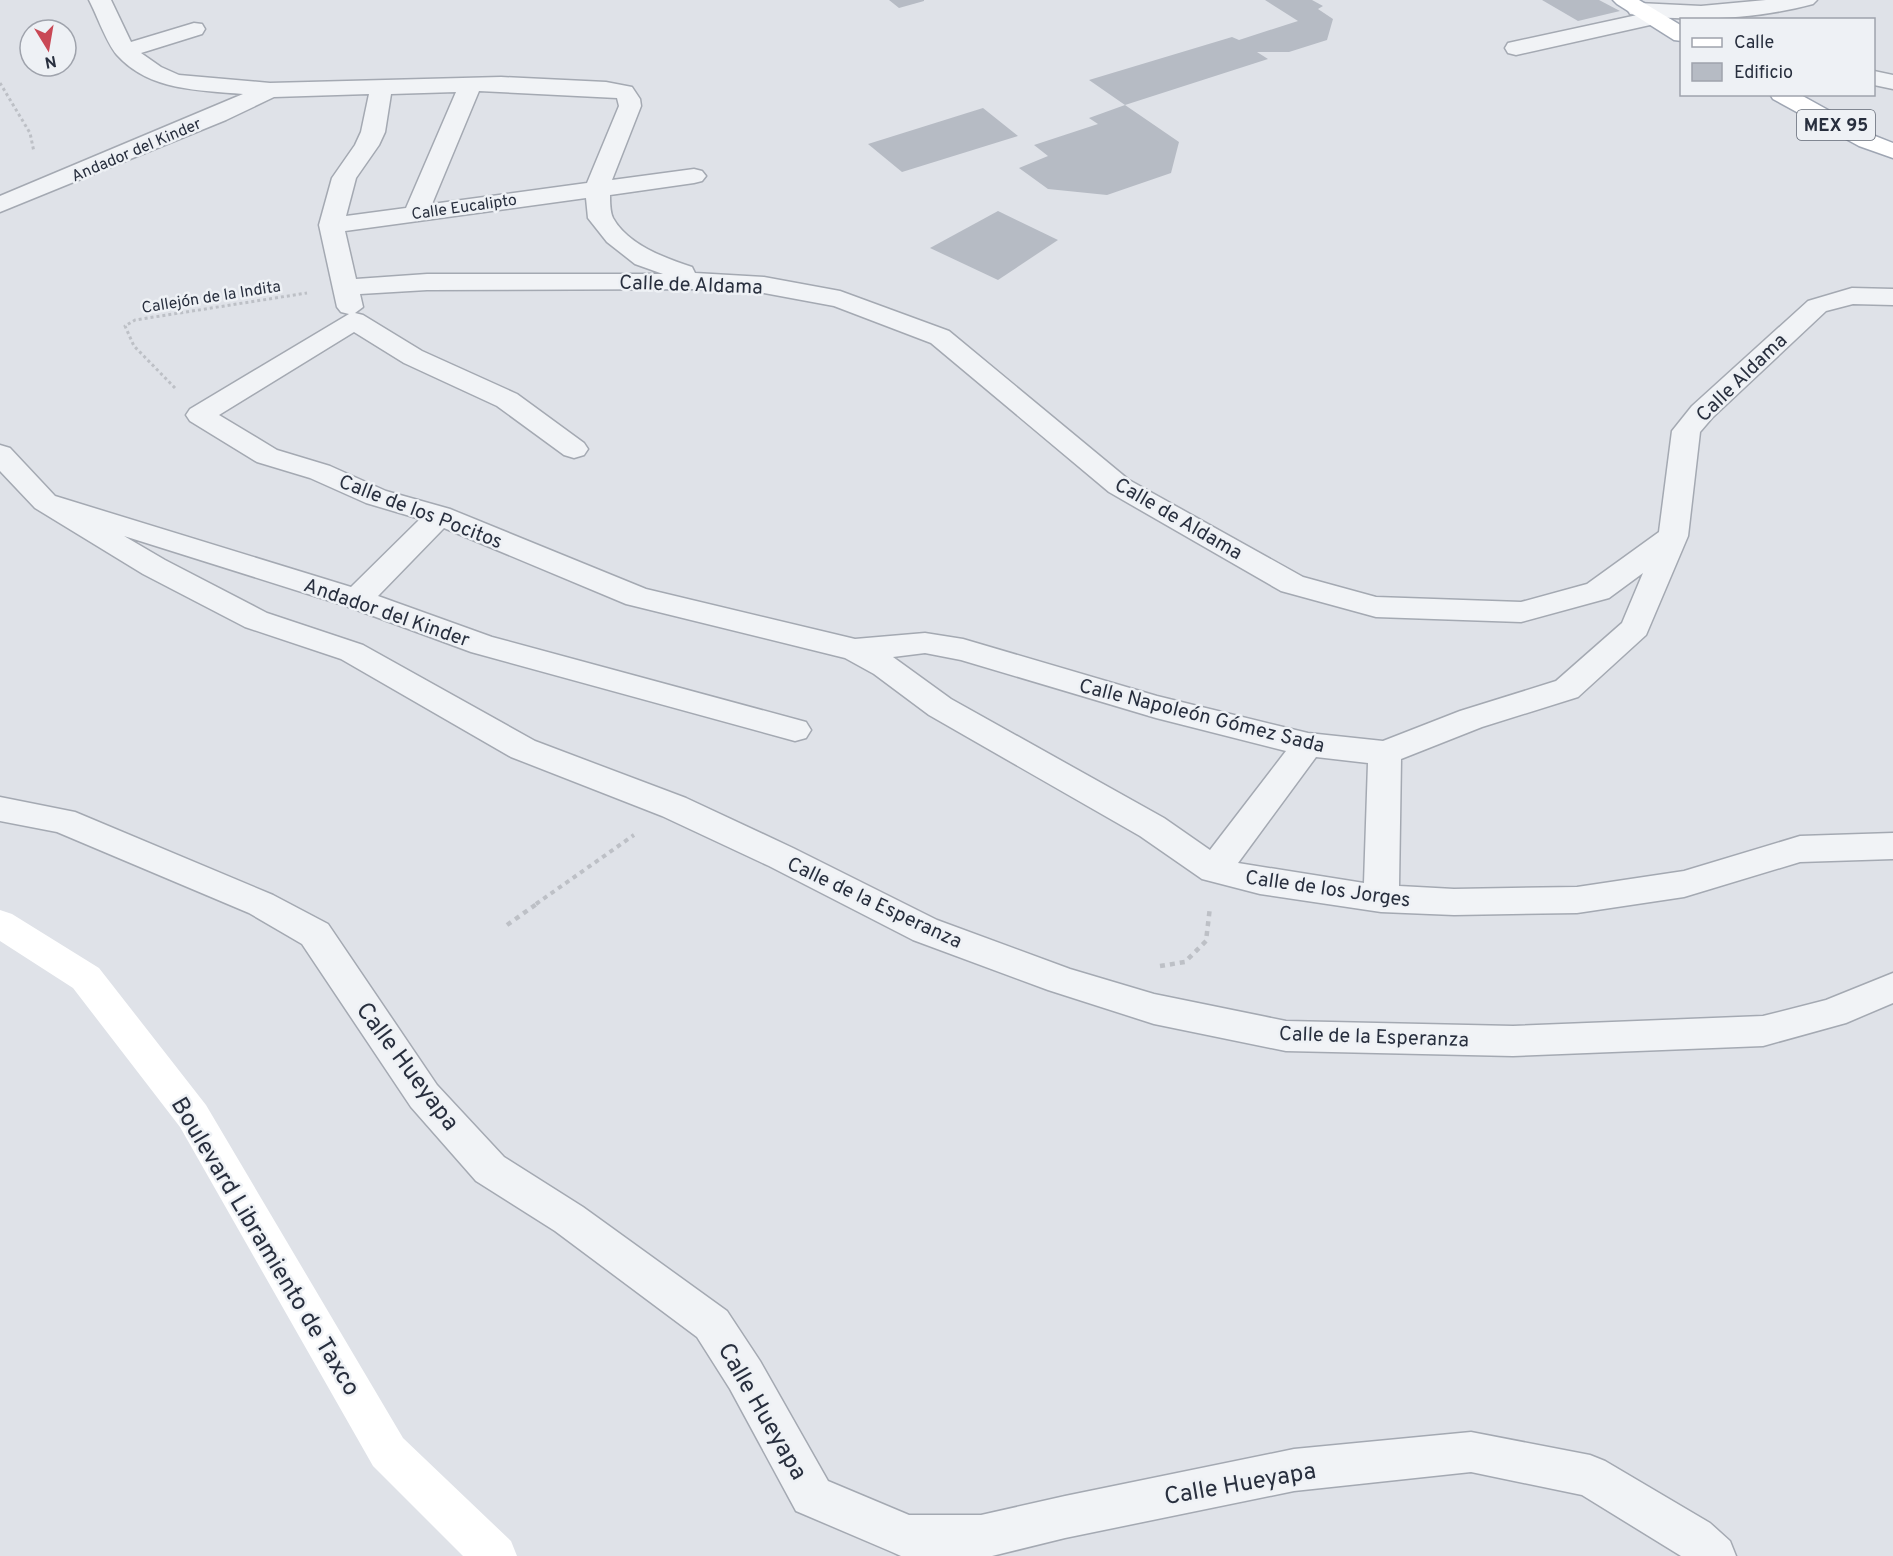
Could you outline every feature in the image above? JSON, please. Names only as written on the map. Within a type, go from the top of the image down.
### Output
[{"type":"main road","points":[[1638,9],[1680,34]]},
{"type":"main road","name":"MEX 95","points":[[1785,96],[1867,141],[1893,151]]},
{"type":"main road","name":"Boulevard Libramiento de Taxco","points":[[0,924],[86,978],[193,1116],[388,1452],[495,1556]]},
{"type":"street","points":[[100,0],[124,51],[153,72],[175,81],[270,90],[501,84],[606,89],[624,92],[629,99],[630,106],[597,188],[600,218],[616,237],[644,259],[708,280]]},
{"type":"street","points":[[1516,48],[1638,9],[1661,12],[1710,12],[1747,10],[1807,0]]},
{"type":"street","points":[[1778,18],[1807,0]]},
{"type":"street","points":[[124,51],[194,29]]},
{"type":"street","points":[[1875,78],[1893,82]]},
{"type":"street","points":[[416,213],[470,86]]},
{"type":"street","points":[[381,88],[373,132],[367,145],[344,178],[331,225],[354,321],[413,357],[507,400],[574,449]]},
{"type":"street","name":"Andador del Kinder","points":[[0,205],[218,115],[270,90]]},
{"type":"street","points":[[1867,141],[1893,159]]},
{"type":"street","name":"Calle Eucalipto","points":[[331,225],[694,176]]},
{"type":"street","name":"Calle de Aldama","points":[[346,287],[427,282],[708,280],[764,285],[840,299],[940,337],[1119,486],[1292,584],[1376,607],[1521,612],[1598,591],[1673,536]]},
{"type":"street","name":"Calle Aldama","points":[[1673,536],[1686,431],[1702,412],[1817,306],[1852,296],[1893,297]]},
{"type":"street","points":[[200,415],[354,321]]},
{"type":"street","name":"Calle de los Pocitos","points":[[200,415],[267,456],[320,472],[376,497],[440,515],[637,597],[855,650]]},
{"type":"street","name":"Andador del Kinder","points":[[0,454],[45,502],[357,599],[482,645],[795,730]]},
{"type":"street","name":"Calle de la Esperanza","points":[[45,502],[154,567],[256,620],[352,652],[523,749],[674,807],[781,857],[925,930],[1061,980],[1154,1009],[1286,1035],[1370,1040],[1513,1041],[1763,1031],[1833,1013],[1893,987]]},
{"type":"street","points":[[357,599],[440,515]]},
{"type":"street","name":"Calle Napoleón Gómez Sada","points":[[855,650],[925,643],[963,650],[1156,707],[1308,745],[1385,753],[1471,719],[1567,689],[1635,628],[1673,536]]},
{"type":"street","name":"Calle de los Jorges","points":[[855,650],[885,666],[940,708],[1152,827],[1214,870],[1260,881],[1381,899],[1454,902],[1577,900],[1684,884],[1800,849],[1893,846]]},
{"type":"street","points":[[1214,870],[1308,745]]},
{"type":"street","points":[[1381,899],[1385,753]]},
{"type":"street","name":"Calle Hueyapa","points":[[0,809],[63,821],[261,904],[315,934],[424,1096],[490,1169],[569,1219],[712,1324],[745,1375],[812,1496],[908,1537],[981,1537],[1065,1517],[1294,1470],[1472,1452],[1590,1476],[1694,1538],[1714,1556]]},
{"type":"path","points":[[0,83],[30,134],[36,168],[50,185]]},
{"type":"path","name":"Callejón de la Indita","points":[[200,415],[134,346],[125,326],[135,320],[346,287]]},
{"type":"path","points":[[507,925],[674,807]]},
{"type":"path","points":[[1185,962],[1206,941],[1214,870]]},
{"type":"building","points":[[889,0],[924,0],[924,1],[899,8]]},
{"type":"building","points":[[1265,0],[1312,0],[1323,6],[1318,9],[1333,19],[1327,40],[1289,52],[1257,52],[1268,59],[1125,105],[1089,80],[1232,37],[1239,40],[1298,21]]},
{"type":"building","points":[[1542,0],[1599,0],[1620,11],[1578,21]]},
{"type":"building","points":[[1125,105],[1179,142],[1171,173],[1107,195],[1048,189],[1019,168],[1048,156],[1034,145],[1098,124],[1089,118]]},
{"type":"building","points":[[983,108],[1018,136],[902,172],[868,144]]},
{"type":"building","points":[[998,211],[1058,240],[998,280],[930,248]]}]
